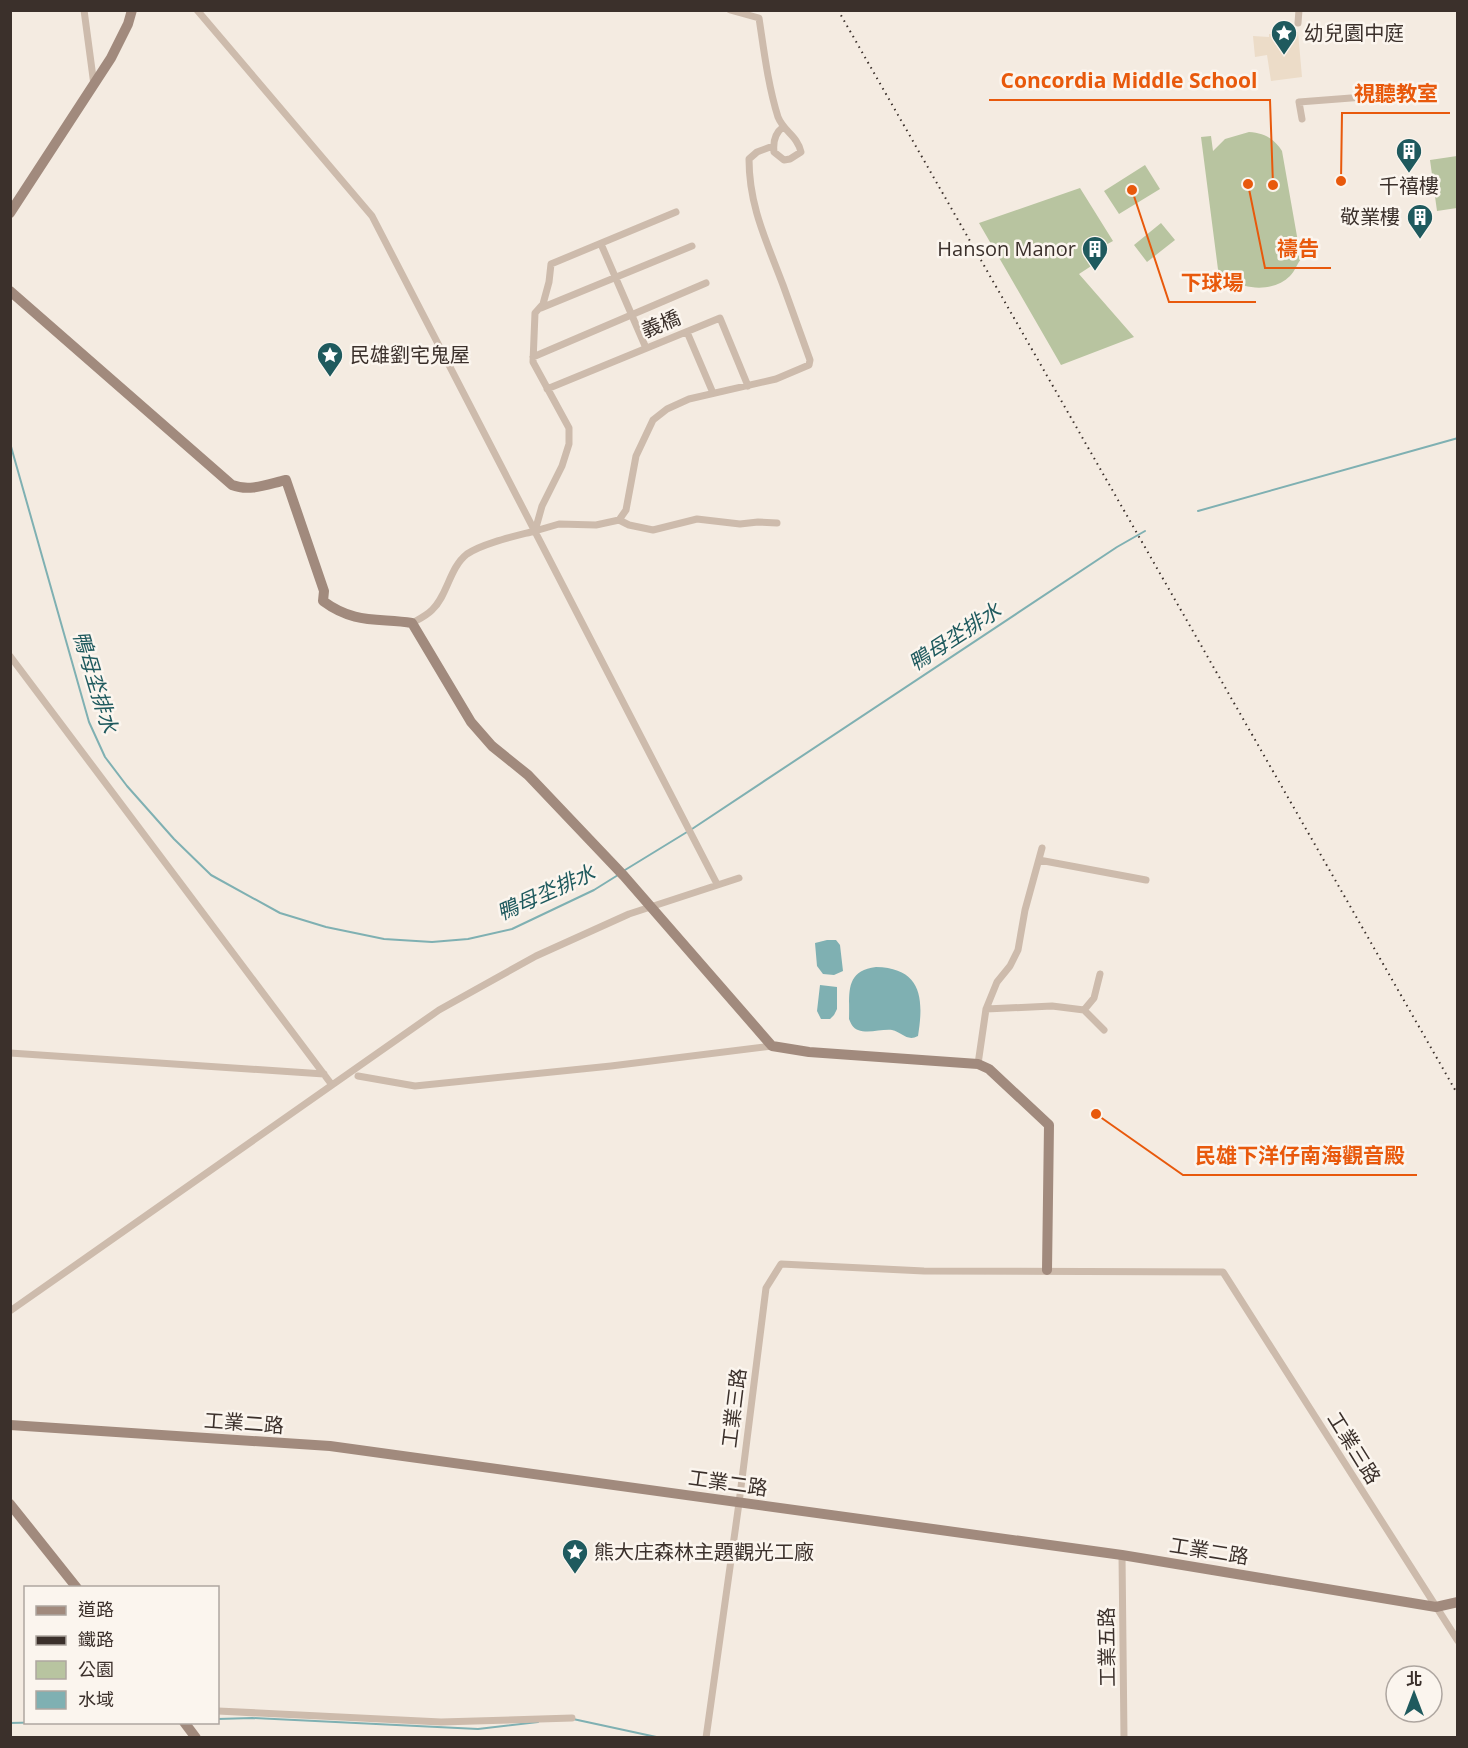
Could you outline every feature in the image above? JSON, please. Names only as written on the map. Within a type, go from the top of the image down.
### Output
[{"type":"street","points":[[84,10],[94,86]]},
{"type":"street","points":[[10,213],[111,58],[128,24],[132,10]]},
{"type":"street","points":[[197,10],[372,216],[717,884]]},
{"type":"street","points":[[730,10],[759,18],[770,89],[783,127],[798,141],[801,152],[784,160],[774,152],[773,146],[778,131],[783,127]]},
{"type":"street","points":[[1298,23],[1299,10]]},
{"type":"street","points":[[1302,119],[1299,102],[1377,96]]},
{"type":"street","points":[[619,520],[626,510],[636,456],[653,420],[667,409],[689,399],[776,379],[808,365],[810,360],[758,224],[749,177],[749,159],[757,152],[773,146]]},
{"type":"street","points":[[535,531],[542,506],[562,466],[569,444],[569,428],[533,362],[535,313],[543,304],[549,282],[550,264],[676,212]]},
{"type":"street","points":[[601,244],[646,348]]},
{"type":"street","points":[[538,309],[692,246]]},
{"type":"street","name":"義橋","points":[[533,357],[706,283]]},
{"type":"street","points":[[10,291],[232,485],[252,489],[286,480],[324,591],[323,601],[338,612],[361,619],[412,623],[432,610],[453,572],[467,555],[500,540],[559,524],[596,525],[619,520],[629,525],[653,530],[697,519],[740,524],[758,522],[777,524]]},
{"type":"street","name":"義橋","points":[[547,389],[720,318],[748,386]]},
{"type":"street","points":[[687,332],[713,393]]},
{"type":"street","points":[[412,623],[471,722],[492,746],[528,775],[614,865],[772,1046]]},
{"type":"street","points":[[10,656],[332,1085]]},
{"type":"street","points":[[978,1064],[986,1009],[997,982],[1010,966],[1018,950],[1025,910],[1042,848]]},
{"type":"street","points":[[1039,860],[1146,880]]},
{"type":"street","points":[[10,1311],[439,1010],[536,956],[629,914],[739,878]]},
{"type":"street","points":[[1084,1010],[1094,998],[1100,974]]},
{"type":"street","points":[[986,1009],[1052,1006],[1084,1010],[1104,1030]]},
{"type":"street","points":[[358,1076],[415,1086],[611,1066],[772,1046],[809,1052],[978,1064],[989,1069],[1049,1125],[1047,1270]]},
{"type":"street","points":[[10,1053],[324,1074]]},
{"type":"street","name":"工業三路","points":[[706,1737],[766,1288],[781,1264],[924,1271],[1223,1272],[1458,1641]]},
{"type":"street","name":"工業二路","points":[[10,1425],[330,1446],[1122,1555],[1436,1607]]},
{"type":"street","points":[[10,1504],[75,1586]]},
{"type":"street","name":"工業五路","points":[[1122,1555],[1124,1737]]},
{"type":"street","points":[[1436,1607],[1458,1602]]},
{"type":"street","points":[[219,1711],[441,1722],[573,1718]]},
{"type":"street","points":[[186,1724],[196,1737]]},
{"type":"green space","points":[[1249,132],[1268,137],[1282,151],[1301,259],[1292,274],[1284,281],[1261,288],[1245,286],[1231,279],[1231,283],[1220,285],[1201,137],[1211,136],[1213,151],[1225,139]]},
{"type":"green space","points":[[1457,156],[1457,208],[1437,211],[1430,160]]},
{"type":"green space","points":[[1145,165],[1160,189],[1119,214],[1104,191]]},
{"type":"green space","points":[[1080,188],[1113,241],[1102,247],[1102,259],[1079,274],[1134,337],[1061,365],[979,223]]},
{"type":"green space","points":[[1161,223],[1175,240],[1147,262],[1134,245]]},
{"type":"shaded area","name":"幼兒園中庭","points":[[1298,32],[1302,77],[1271,81],[1267,55],[1255,57],[1253,36],[1269,37],[1269,34],[1279,34],[1289,36],[1290,33]]},
{"type":"water","points":[[836,940],[840,945],[843,971],[834,975],[823,974],[817,966],[815,943]]},
{"type":"water","points":[[876,967],[903,973],[916,988],[920,1010],[918,1036],[911,1038],[892,1030],[862,1031],[851,1024],[849,1019],[851,985],[858,973]]},
{"type":"water","points":[[820,985],[837,987],[837,1009],[830,1019],[821,1019],[817,1011]]},
{"type":"waterway","name":"鴨母坔排水","points":[[1198,511],[1458,438]]},
{"type":"waterway","name":"鴨母坔排水","points":[[10,443],[89,722],[105,757],[127,786],[174,839],[211,875],[280,913],[326,927],[384,939],[432,942],[468,939],[512,929],[594,890],[618,875]]},
{"type":"waterway","name":"鴨母坔排水","points":[[692,829],[1117,547],[1145,531]]},
{"type":"waterway","name":"鴨母坔排水","points":[[625,870],[687,832]]},
{"type":"waterway","points":[[219,1719],[252,1718],[478,1729],[538,1722]]},
{"type":"waterway","points":[[573,1719],[661,1738]]},
{"type":"waterway","points":[[10,1723],[24,1723]]},
{"type":"railway","points":[[838,10],[1458,1095]]},
{"type":"place","name":"幼兒園中庭","points":[[1284,56]]},
{"type":"place","name":"千禧樓","points":[[1409,174]]},
{"type":"place","name":"視聽教室","points":[[1341,181]]},
{"type":"place","name":"禱告","points":[[1248,184]]},
{"type":"place","name":"Concordia Middle School","points":[[1273,185]]},
{"type":"place","name":"下球場","points":[[1132,190]]},
{"type":"place","name":"敬業樓","points":[[1420,240]]},
{"type":"place","name":"Hanson Manor","points":[[1095,272]]},
{"type":"place","name":"民雄劉宅鬼屋","points":[[330,378]]},
{"type":"place","name":"民雄下洋仔南海觀音殿","points":[[1096,1114]]},
{"type":"place","name":"熊大庄森林主題觀光工廠","points":[[575,1575]]}]
